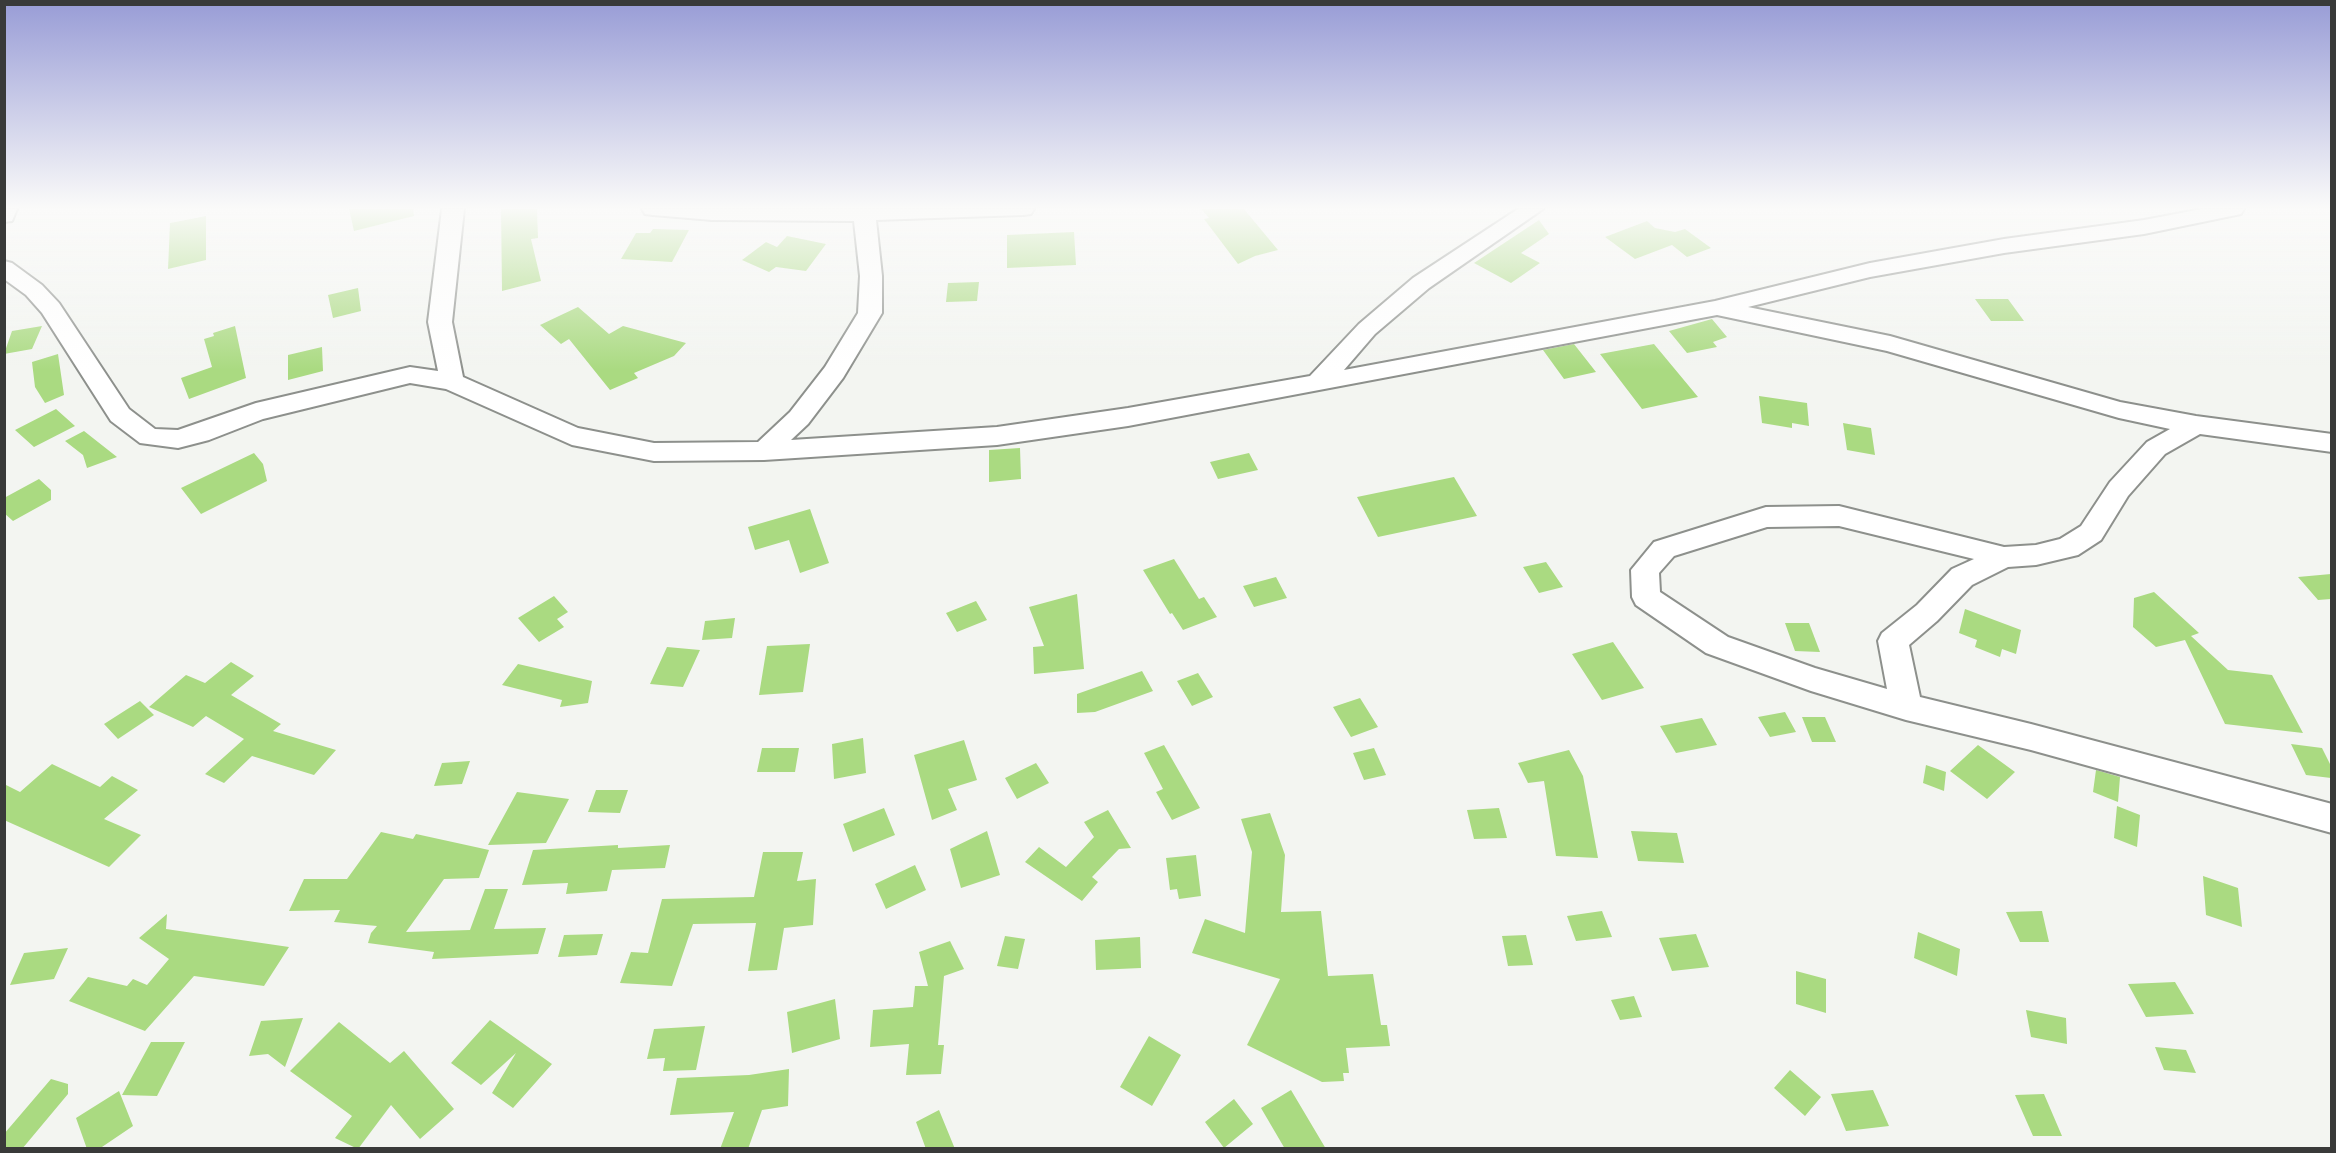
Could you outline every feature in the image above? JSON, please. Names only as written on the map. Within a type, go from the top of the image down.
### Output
[{"type":"street","points":[[447,263],[440,322],[452,382]]},
{"type":"street","points":[[764,451],[799,418],[834,372],[870,313],[870,263]]},
{"type":"street","points":[[1318,383],[1367,329],[1421,283],[1451,263]]},
{"type":"street","points":[[4,268],[33,290],[51,308],[120,415],[149,437],[178,439],[200,434],[256,412],[410,375],[452,382],[572,436],[654,453],[764,451],[997,436],[1318,383],[1715,308],[1870,270],[1910,263]]},
{"type":"street","points":[[1715,308],[1880,342],[2119,410],[2196,425],[2331,443]]},
{"type":"street","points":[[2119,410],[2156,448]]},
{"type":"street","points":[[2196,425],[2156,448],[2119,489],[2091,533],[2068,548],[2036,555],[2004,557],[1932,537],[1839,516],[1766,517],[1664,549],[1645,570],[1646,597],[1717,645],[1810,679],[1906,707],[2031,737],[2331,819]]},
{"type":"street","points":[[1906,707],[1893,641],[1927,613],[1962,577],[2004,557]]},
{"type":"building","points":[[168,263],[194,263],[168,269]]},
{"type":"building","points":[[502,263],[537,263],[541,281],[502,291]]},
{"type":"building","points":[[748,263],[812,263],[806,271],[776,267],[769,272]]},
{"type":"building","points":[[1007,263],[1076,263],[1076,265],[1007,268]]},
{"type":"building","points":[[1474,263],[1540,263],[1540,263],[1511,283]]},
{"type":"building","points":[[979,282],[977,301],[946,302],[948,283]]},
{"type":"building","points":[[358,288],[361,311],[333,318],[328,295]]},
{"type":"building","points":[[1975,299],[2008,299],[2024,321],[1991,321]]},
{"type":"building","points":[[578,307],[609,334],[623,326],[686,343],[674,356],[634,373],[638,378],[610,390],[569,339],[561,344],[540,325]]},
{"type":"building","points":[[1712,319],[1727,337],[1713,342],[1717,347],[1687,353],[1669,331]]},
{"type":"building","points":[[42,326],[32,349],[4,354],[12,331]]},
{"type":"building","points":[[235,326],[246,378],[189,399],[181,378],[212,367],[204,339],[214,336],[213,333]]},
{"type":"building","points":[[1574,344],[1596,372],[1564,379],[1543,350]]},
{"type":"building","points":[[1654,344],[1698,397],[1642,409],[1600,354]]},
{"type":"building","points":[[322,347],[323,371],[288,380],[288,355]]},
{"type":"building","points":[[58,354],[64,395],[45,403],[35,387],[32,362]]},
{"type":"building","points":[[1759,396],[1807,403],[1809,426],[1792,423],[1792,428],[1762,423]]},
{"type":"building","points":[[56,409],[75,426],[34,447],[15,430]]},
{"type":"building","points":[[1843,423],[1871,428],[1875,455],[1847,450]]},
{"type":"building","points":[[84,431],[117,457],[87,468],[83,455],[65,441]]},
{"type":"building","points":[[1020,448],[1021,479],[989,482],[989,450]]},
{"type":"building","points":[[254,453],[263,464],[267,481],[201,514],[181,488]]},
{"type":"building","points":[[1249,453],[1258,470],[1218,479],[1210,462]]},
{"type":"building","points":[[1454,477],[1477,516],[1378,537],[1357,497]]},
{"type":"building","points":[[39,479],[51,490],[51,500],[13,521],[4,513],[4,498]]},
{"type":"building","points":[[810,509],[829,563],[800,573],[789,540],[755,550],[748,527]]},
{"type":"building","points":[[1174,559],[1199,599],[1204,597],[1217,617],[1183,630],[1172,613],[1170,614],[1143,570]]},
{"type":"building","points":[[1546,562],[1563,587],[1539,593],[1523,567]]},
{"type":"building","points":[[2331,574],[2331,599],[2318,600],[2298,577]]},
{"type":"building","points":[[1276,577],[1287,598],[1254,607],[1243,586]]},
{"type":"building","points":[[2154,592],[2199,633],[2191,636],[2228,670],[2272,675],[2303,733],[2225,724],[2185,640],[2156,647],[2133,627],[2134,598]]},
{"type":"building","points":[[1077,594],[1084,669],[1034,674],[1033,647],[1044,646],[1029,607]]},
{"type":"building","points":[[554,596],[568,612],[557,619],[564,627],[539,642],[518,618]]},
{"type":"building","points":[[976,601],[987,620],[957,632],[946,613]]},
{"type":"building","points":[[1965,609],[2021,630],[2016,654],[2002,649],[2000,657],[1975,647],[1977,640],[1959,633]]},
{"type":"building","points":[[735,618],[732,638],[702,640],[705,621]]},
{"type":"building","points":[[1785,623],[1809,623],[1820,652],[1795,651]]},
{"type":"building","points":[[1613,642],[1644,688],[1602,700],[1572,654]]},
{"type":"building","points":[[810,644],[803,692],[759,695],[767,646]]},
{"type":"building","points":[[667,647],[700,650],[683,687],[650,684]]},
{"type":"building","points":[[231,662],[254,676],[231,695],[281,724],[273,731],[336,750],[314,775],[252,756],[224,783],[205,774],[244,739],[206,716],[193,727],[149,707],[186,675],[205,683]]},
{"type":"building","points":[[518,664],[592,681],[588,703],[560,707],[562,700],[502,685]]},
{"type":"building","points":[[1142,671],[1153,691],[1095,712],[1077,713],[1077,694]]},
{"type":"building","points":[[1198,673],[1213,697],[1192,706],[1177,681]]},
{"type":"building","points":[[1360,698],[1378,727],[1351,737],[1333,707]]},
{"type":"building","points":[[140,701],[154,715],[118,739],[104,724]]},
{"type":"building","points":[[1785,712],[1796,732],[1770,737],[1758,717]]},
{"type":"building","points":[[1802,717],[1825,717],[1836,742],[1812,742]]},
{"type":"building","points":[[1702,718],[1717,745],[1676,753],[1660,726]]},
{"type":"building","points":[[863,738],[866,773],[834,779],[832,744]]},
{"type":"building","points":[[964,740],[977,780],[948,789],[957,810],[932,820],[914,755]]},
{"type":"building","points":[[2291,744],[2322,748],[2331,766],[2331,778],[2306,775]]},
{"type":"building","points":[[1164,745],[1200,808],[1172,820],[1156,792],[1163,789],[1144,753]]},
{"type":"building","points":[[1978,745],[2015,772],[1987,799],[1950,771]]},
{"type":"building","points":[[762,748],[799,748],[795,772],[757,772]]},
{"type":"building","points":[[1374,748],[1386,775],[1364,780],[1353,753]]},
{"type":"building","points":[[1569,750],[1583,776],[1598,858],[1556,856],[1544,781],[1528,783],[1518,763]]},
{"type":"building","points":[[470,761],[462,784],[434,786],[442,763]]},
{"type":"building","points":[[1036,763],[1049,783],[1017,799],[1005,778]]},
{"type":"building","points":[[52,764],[100,787],[112,776],[138,790],[104,819],[141,835],[109,867],[4,820],[4,784],[20,792]]},
{"type":"building","points":[[1926,765],[1946,772],[1944,791],[1923,783]]},
{"type":"building","points":[[2096,770],[2120,777],[2118,802],[2093,792]]},
{"type":"building","points":[[596,790],[628,790],[620,813],[588,812]]},
{"type":"building","points":[[517,792],[569,799],[546,843],[488,845]]},
{"type":"building","points":[[2117,806],[2140,815],[2137,847],[2114,838]]},
{"type":"building","points":[[884,808],[895,835],[853,852],[843,824]]},
{"type":"building","points":[[1499,808],[1507,838],[1474,839],[1467,810]]},
{"type":"building","points":[[1108,810],[1131,848],[1119,849],[1092,877],[1098,882],[1082,901],[1025,862],[1039,847],[1066,867],[1094,837],[1084,822]]},
{"type":"building","points":[[1270,813],[1285,855],[1281,912],[1321,911],[1328,976],[1373,974],[1381,1025],[1387,1025],[1390,1046],[1346,1048],[1349,1073],[1343,1073],[1344,1081],[1322,1082],[1247,1045],[1280,979],[1192,953],[1205,919],[1245,933],[1252,852],[1241,819]]},
{"type":"building","points":[[987,831],[1000,875],[961,888],[950,849]]},
{"type":"building","points":[[1631,831],[1677,833],[1684,863],[1638,861]]},
{"type":"building","points":[[381,832],[413,839],[416,834],[489,850],[479,878],[444,879],[406,932],[470,930],[485,889],[508,889],[494,929],[546,928],[538,954],[432,959],[434,952],[368,943],[371,933],[377,926],[334,922],[340,910],[289,911],[304,879],[347,879]]},
{"type":"building","points":[[618,845],[618,848],[670,845],[665,868],[612,870],[607,891],[566,894],[568,883],[522,885],[533,850]]},
{"type":"building","points":[[763,852],[803,852],[797,881],[816,879],[813,925],[784,928],[777,970],[748,971],[756,923],[693,924],[672,986],[620,983],[631,952],[648,953],[662,899],[754,897]]},
{"type":"building","points":[[1196,855],[1201,896],[1179,899],[1177,889],[1170,890],[1166,858]]},
{"type":"building","points":[[915,865],[926,890],[886,909],[875,884]]},
{"type":"building","points":[[2203,876],[2238,888],[2242,927],[2206,915]]},
{"type":"building","points":[[1602,911],[1612,937],[1576,941],[1567,916]]},
{"type":"building","points":[[2042,911],[2049,942],[2020,942],[2006,912]]},
{"type":"building","points":[[167,914],[166,929],[289,947],[264,986],[194,976],[145,1031],[69,1001],[88,977],[127,986],[133,979],[147,985],[169,959],[139,938]]},
{"type":"building","points":[[1918,932],[1960,949],[1957,976],[1914,958]]},
{"type":"building","points":[[603,934],[597,955],[558,957],[564,935]]},
{"type":"building","points":[[1696,934],[1709,967],[1672,971],[1659,938]]},
{"type":"building","points":[[1526,935],[1533,965],[1508,966],[1502,936]]},
{"type":"building","points":[[1005,936],[1025,939],[1018,969],[997,966]]},
{"type":"building","points":[[1140,937],[1141,968],[1096,970],[1095,940]]},
{"type":"building","points":[[950,941],[964,969],[944,976],[938,1045],[944,1045],[941,1074],[906,1075],[909,1044],[870,1047],[873,1010],[913,1007],[915,986],[928,986],[919,952]]},
{"type":"building","points":[[68,948],[54,979],[10,985],[24,953]]},
{"type":"building","points":[[1796,971],[1826,979],[1826,1013],[1796,1004]]},
{"type":"building","points":[[2175,982],[2194,1014],[2146,1017],[2128,984]]},
{"type":"building","points":[[1634,996],[1642,1017],[1620,1020],[1611,1000]]},
{"type":"building","points":[[835,999],[840,1039],[792,1053],[787,1012]]},
{"type":"building","points":[[2026,1010],[2066,1018],[2067,1044],[2031,1037]]},
{"type":"building","points":[[303,1018],[285,1067],[268,1054],[249,1056],[261,1021]]},
{"type":"building","points":[[490,1020],[552,1064],[513,1108],[492,1093],[516,1053],[481,1085],[451,1063]]},
{"type":"building","points":[[339,1022],[390,1063],[404,1051],[454,1109],[420,1139],[391,1105],[358,1149],[335,1138],[352,1116],[290,1071]]},
{"type":"building","points":[[705,1026],[696,1070],[663,1071],[665,1058],[647,1059],[654,1029]]},
{"type":"building","points":[[1149,1036],[1181,1055],[1152,1106],[1120,1087]]},
{"type":"building","points":[[151,1042],[185,1042],[157,1096],[122,1095]]},
{"type":"building","points":[[2155,1047],[2186,1050],[2196,1073],[2164,1070]]},
{"type":"building","points":[[789,1069],[788,1106],[762,1110],[748,1149],[720,1149],[734,1112],[670,1115],[677,1078],[749,1075]]},
{"type":"building","points":[[1790,1070],[1821,1097],[1805,1116],[1774,1088]]},
{"type":"building","points":[[51,1079],[68,1084],[68,1094],[22,1149],[4,1149],[4,1134]]},
{"type":"building","points":[[1291,1090],[1326,1149],[1285,1149],[1261,1108]]},
{"type":"building","points":[[1873,1090],[1889,1126],[1846,1131],[1831,1094]]},
{"type":"building","points":[[119,1091],[133,1126],[99,1149],[87,1149],[76,1118]]},
{"type":"building","points":[[2044,1094],[2062,1136],[2033,1136],[2015,1095]]},
{"type":"building","points":[[1234,1099],[1253,1124],[1224,1148],[1205,1122]]},
{"type":"building","points":[[939,1110],[955,1149],[926,1149],[916,1122]]}]
